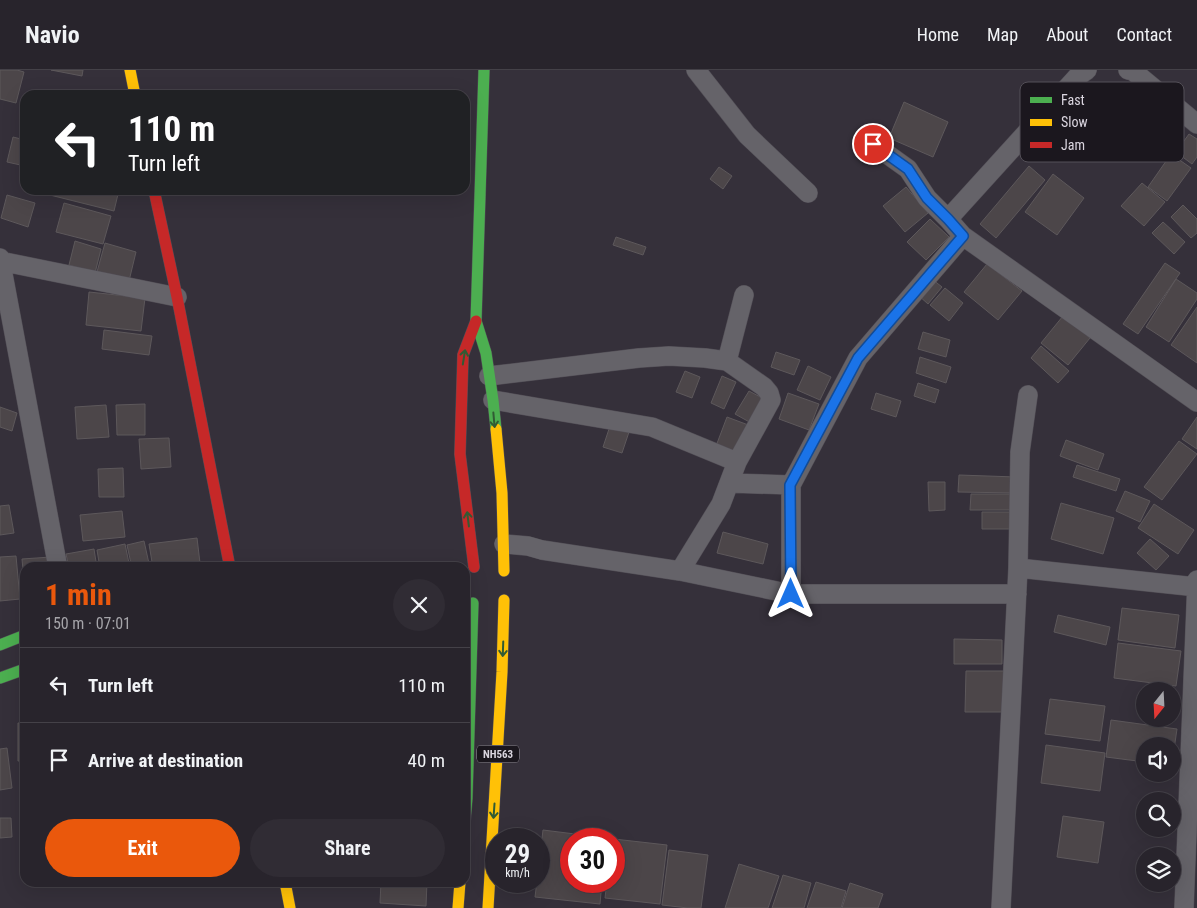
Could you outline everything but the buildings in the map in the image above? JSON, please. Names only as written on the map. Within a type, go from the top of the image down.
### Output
[{"type":"main road","points":[[130,70],[134,90]]},
{"type":"main road","points":[[484,70],[476,321],[463,355],[460,454],[485,570]]},
{"type":"main road","points":[[155,195],[178,297],[229,562]]},
{"type":"main road","points":[[476,321],[486,353],[493,400],[502,493],[504,544],[485,570]]},
{"type":"main road","name":"NH563","points":[[470,699],[473,600],[498,606],[506,597],[489,908]]},
{"type":"main road","points":[[0,645],[20,637]]},
{"type":"main road","points":[[0,678],[20,671]]},
{"type":"main road","points":[[286,887],[290,908]]},
{"type":"main road","points":[[458,908],[460,887]]},
{"type":"street","points":[[696,70],[747,135],[808,193]]},
{"type":"street","points":[[1072,82],[1087,70]]},
{"type":"street","points":[[1128,70],[1133,71],[1146,82]]},
{"type":"street","points":[[1184,113],[1197,124]]},
{"type":"street","points":[[948,219],[1020,140]]},
{"type":"street","points":[[873,144],[908,169],[927,198],[963,236],[1197,402]]},
{"type":"street","points":[[791,594],[790,485],[858,358],[963,236]]},
{"type":"street","points":[[57,562],[0,260],[178,297]]},
{"type":"street","points":[[727,361],[744,295]]},
{"type":"street","points":[[489,376],[661,356],[727,361],[764,387],[769,393],[771,400],[738,462],[720,504],[680,571]]},
{"type":"street","points":[[1001,908],[1017,594],[1020,452],[1028,395]]},
{"type":"street","points":[[493,400],[652,427],[738,462]]},
{"type":"street","points":[[729,483],[790,485]]},
{"type":"street","points":[[504,544],[528,546],[542,550],[680,571],[791,594],[1017,594]]},
{"type":"street","points":[[1018,568],[1196,587]]},
{"type":"street","points":[[1189,897],[1197,580]]},
{"type":"traffic: fast","points":[[484,70],[476,321],[486,353],[496,429]]},
{"type":"traffic: fast","points":[[470,700],[473,603]]},
{"type":"traffic: fast","points":[[0,645],[20,637]]},
{"type":"traffic: fast","points":[[0,678],[20,671]]},
{"type":"traffic: slow","points":[[130,70],[134,90]]},
{"type":"traffic: slow","points":[[496,429],[502,493],[504,571]]},
{"type":"traffic: slow","points":[[488,908],[502,672],[504,600]]},
{"type":"traffic: slow","points":[[286,887],[290,908]]},
{"type":"traffic: slow","points":[[458,908],[460,887]]},
{"type":"traffic: jam","points":[[155,195],[229,562]]},
{"type":"traffic: jam","points":[[474,567],[460,454],[463,355],[476,321]]},
{"type":"route","points":[[791,594],[790,485],[858,358],[963,236],[927,198],[908,169],[873,144]]}]
